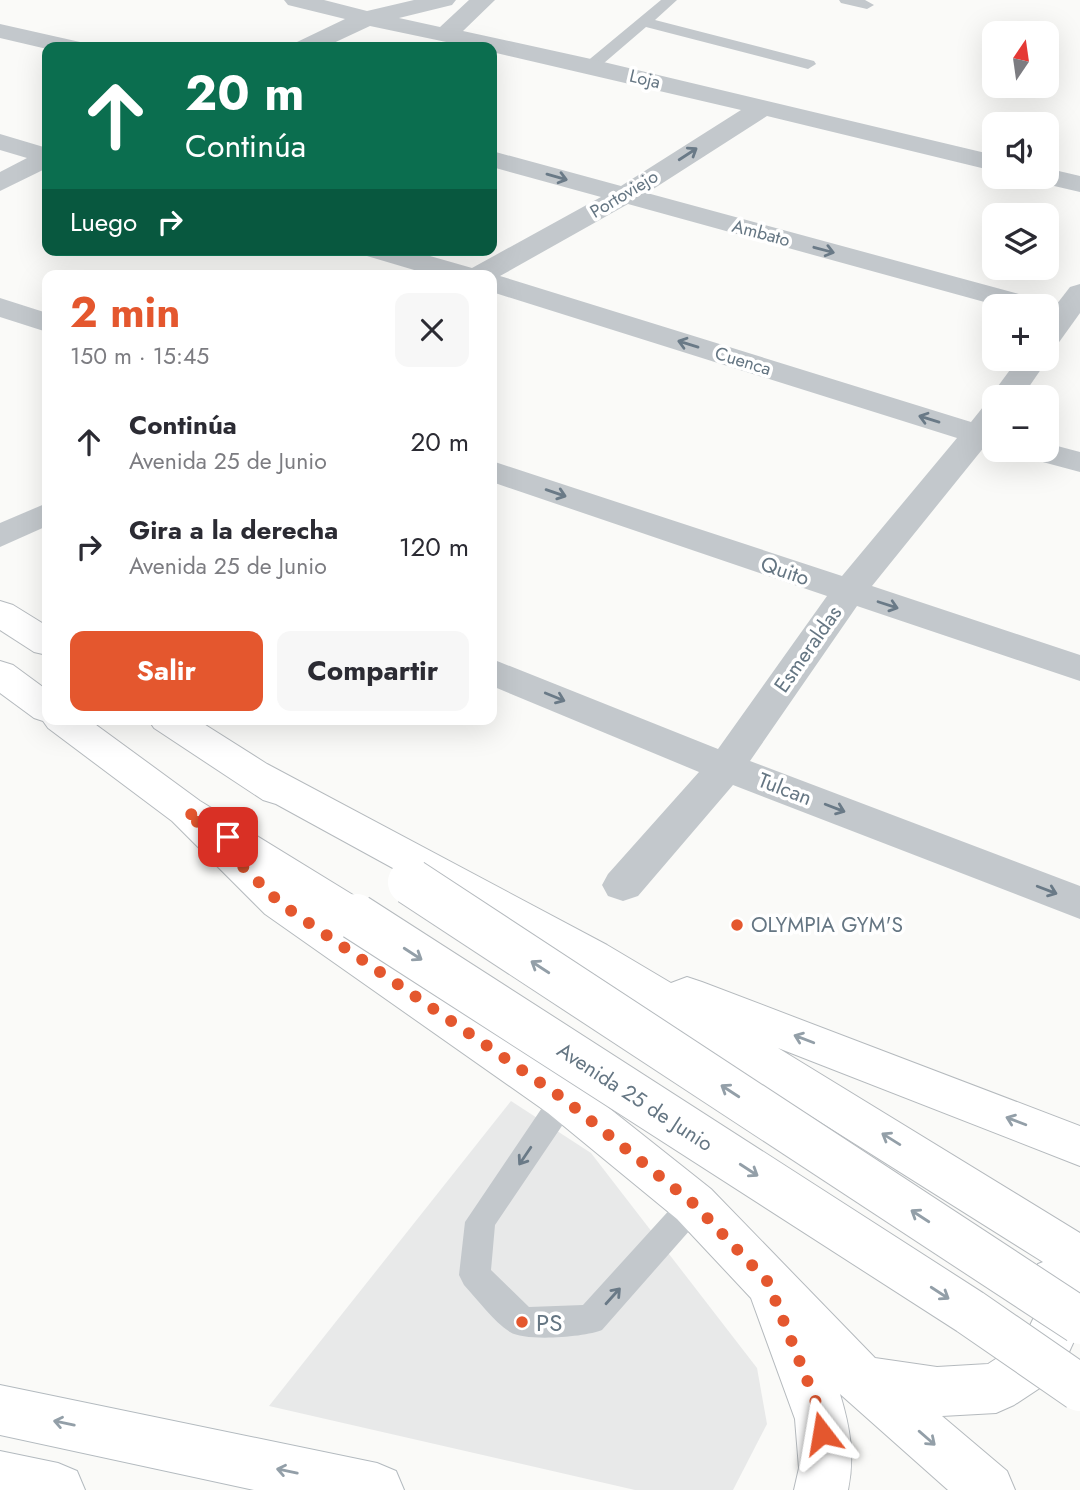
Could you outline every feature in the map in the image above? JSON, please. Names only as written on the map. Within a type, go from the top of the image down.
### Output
[{"type":"main road","points":[[0,613],[42,640]]},
{"type":"main road","points":[[0,674],[42,705]]},
{"type":"main road","name":"Avenida 25 de Junio","points":[[69,725],[186,811],[970,1312],[1080,1388]]},
{"type":"main road","points":[[176,725],[1080,1321]]},
{"type":"main road","points":[[255,775],[592,957],[1032,1227],[1080,1260]]},
{"type":"main road","name":"Avenida 25 de Junio","points":[[186,811],[280,903],[564,1099],[694,1204],[862,1381],[988,1490]]},
{"type":"main road","points":[[592,957],[1080,1146]]},
{"type":"main road","points":[[862,1381],[937,1392],[996,1388],[1040,1359],[1061,1314],[1053,1269],[1032,1227]]},
{"type":"main road","points":[[768,1282],[819,1410],[826,1455],[821,1490]]},
{"type":"main road","points":[[0,1410],[377,1490]]},
{"type":"main road","points":[[0,1477],[58,1490]]},
{"type":"street","name":"Loja","points":[[296,0],[482,42]]},
{"type":"street","points":[[317,42],[367,18],[444,0]]},
{"type":"street","points":[[446,34],[483,0]]},
{"type":"street","points":[[0,31],[49,42]]},
{"type":"street","name":"Loja","points":[[497,45],[982,160]]},
{"type":"street","name":"Portoviejo","points":[[490,270],[624,196],[763,107]]},
{"type":"street","points":[[0,142],[42,155]]},
{"type":"street","points":[[0,183],[42,160]]},
{"type":"street","name":"Ambato","points":[[497,160],[987,294]]},
{"type":"street","points":[[1059,179],[1080,184]]},
{"type":"street","points":[[398,256],[446,270]]},
{"type":"street","name":"Cuenca","points":[[497,285],[982,427]]},
{"type":"street","points":[[0,307],[42,321]]},
{"type":"street","name":"Esmeraldas","points":[[624,885],[726,767],[848,592],[982,437]]},
{"type":"street","points":[[1059,456],[1080,462]]},
{"type":"street","name":"Quito","points":[[497,473],[1080,668]]},
{"type":"street","points":[[0,536],[42,515]]},
{"type":"street","name":"Tulcan","points":[[497,673],[726,767],[1080,903]]},
{"type":"lane","points":[[591,66],[670,0]]},
{"type":"lane","points":[[846,0],[867,5]]},
{"type":"lane","points":[[643,22],[808,64]]},
{"type":"lane","points":[[564,1099],[480,1222],[475,1275],[522,1322],[591,1320],[694,1204]]},
{"type":"shaded area","points":[[511,1101],[591,1153],[757,1368],[767,1424],[733,1490],[635,1490],[269,1406]]},
{"type":"place","name":"OLYMPIA GYM'S","points":[[737,925]]},
{"type":"place","name":"PS","points":[[522,1322]]},
{"type":"route","points":[[228,837],[186,811],[280,903],[564,1099],[694,1204],[768,1282],[819,1410],[822,1433]]}]
